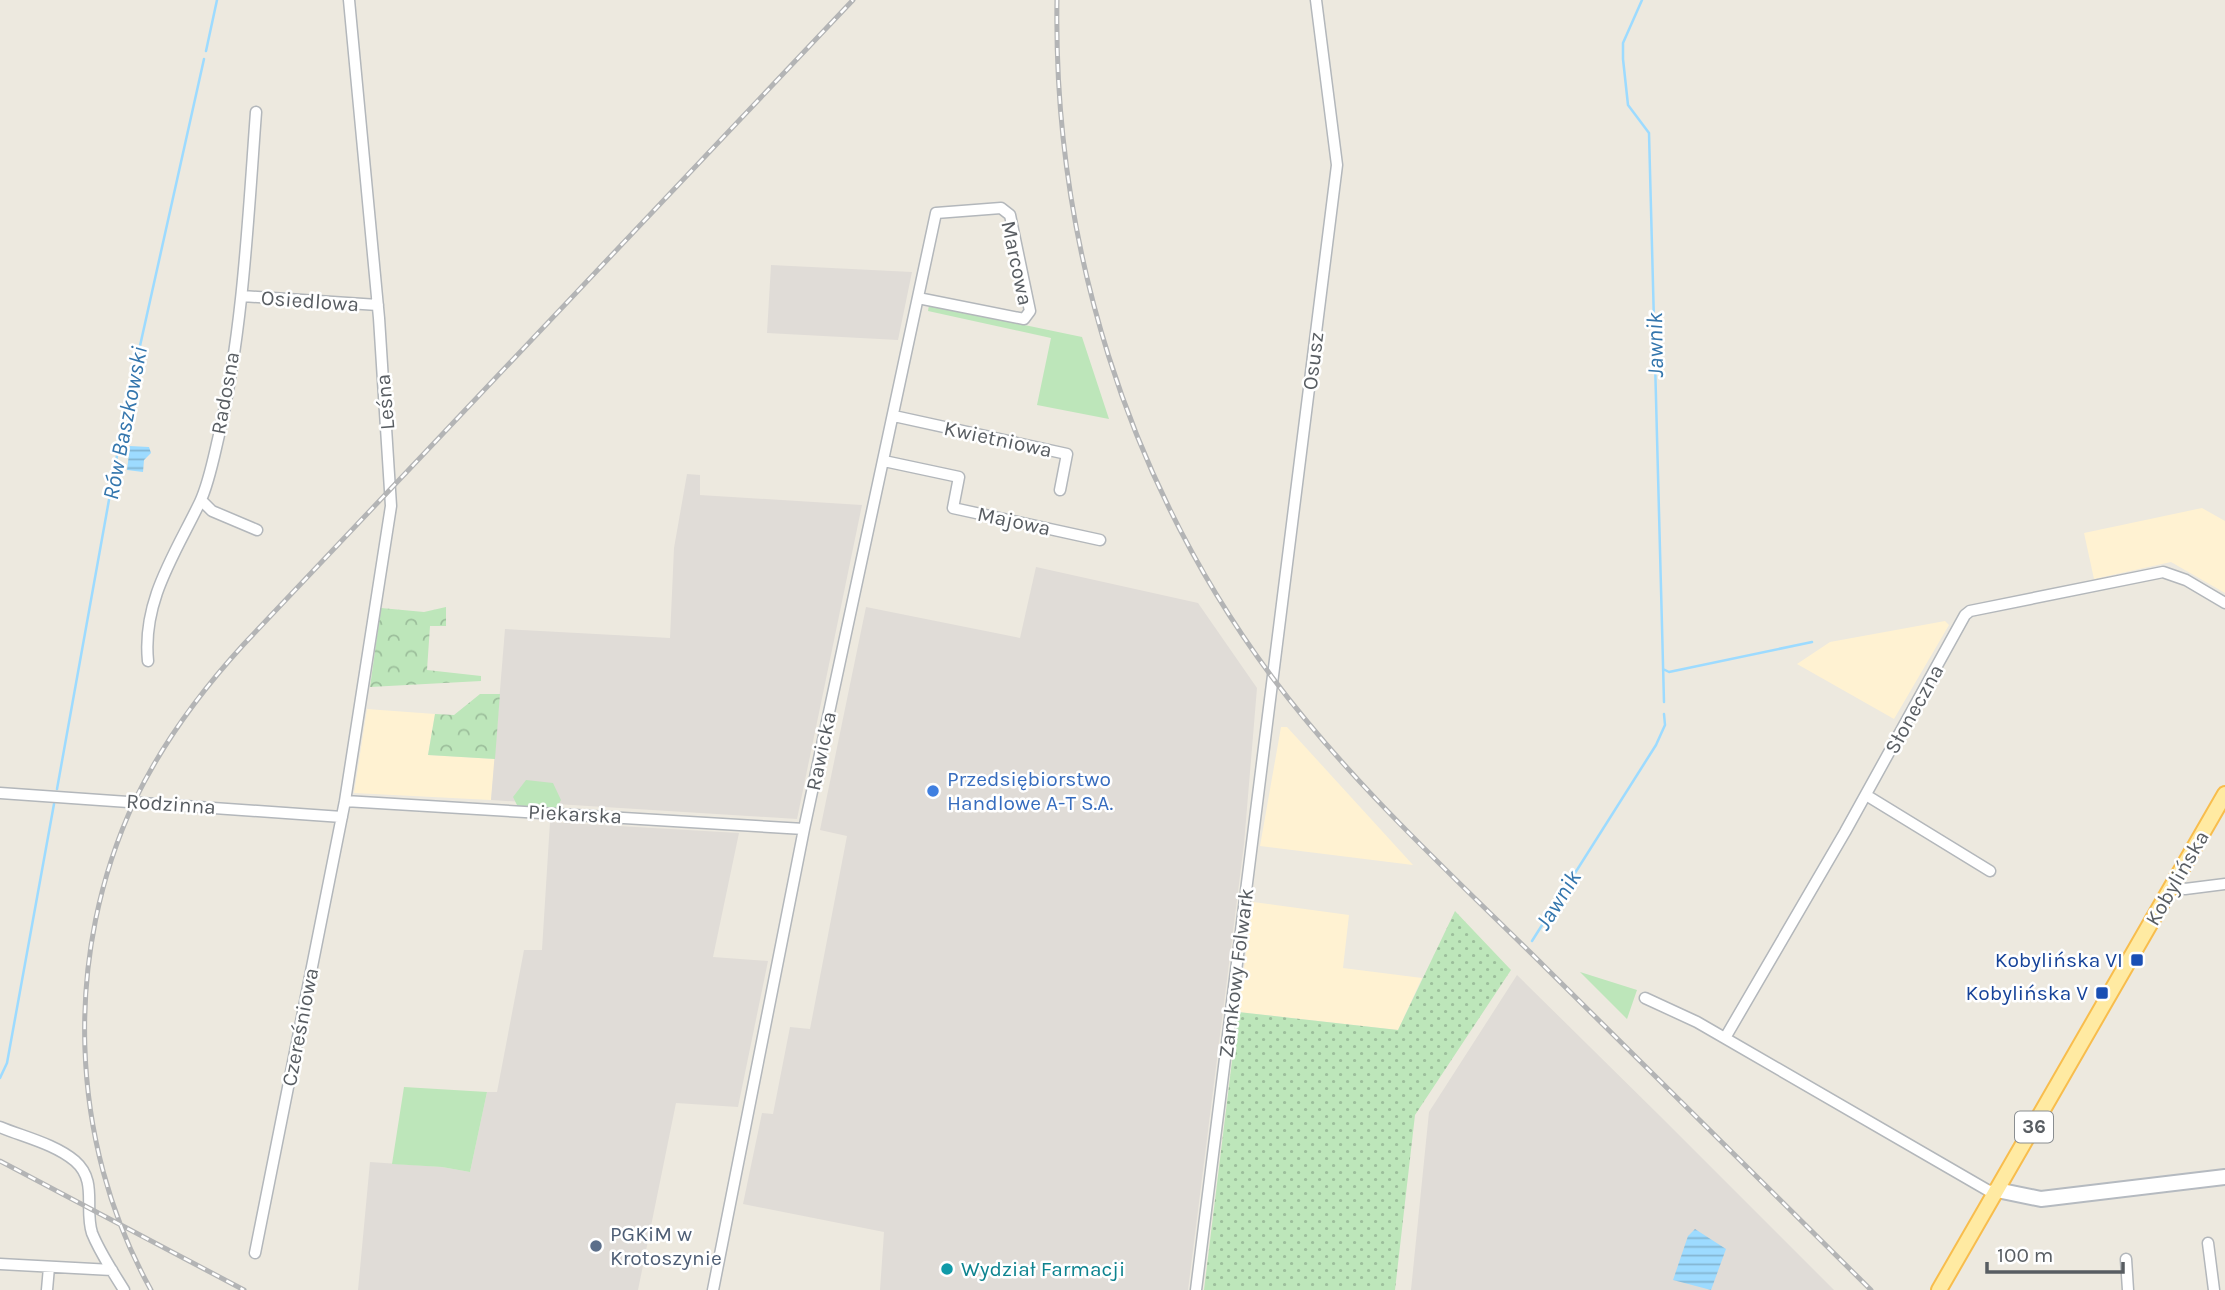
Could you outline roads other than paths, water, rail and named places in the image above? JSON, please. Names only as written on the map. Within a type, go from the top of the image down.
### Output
[{"type":"main road","name":"Kobylińska","points":[[1939,1290],[2225,794]]},
{"type":"street","name":"Leśna","points":[[345,801],[391,506],[377,305],[349,0]]},
{"type":"street","name":"Osusz","points":[[1276,656],[1337,164],[1316,0]]},
{"type":"street","name":"Radosna","points":[[148,662],[146,642],[152,606],[172,553],[201,500],[219,435],[242,296],[257,112]]},
{"type":"street","name":"Marcowa","points":[[918,298],[1024,319],[1030,311],[1010,215],[1001,208],[936,213]]},
{"type":"street","name":"Rawicka","points":[[713,1290],[804,829],[936,213]]},
{"type":"street","name":"Osiedlowa","points":[[242,296],[377,305]]},
{"type":"street","name":"Kwietniowa","points":[[894,416],[1067,454],[1060,490]]},
{"type":"street","name":"Majowa","points":[[884,461],[960,477],[953,508],[1100,540]]},
{"type":"street","points":[[201,500],[212,511],[257,530]]},
{"type":"street","name":"Słoneczna","points":[[1725,1038],[1866,794],[1961,622],[1970,611],[2163,572],[2186,580],[2225,603]]},
{"type":"street","name":"Zamkowy Folwark","points":[[1196,1290],[1276,656]]},
{"type":"street","name":"Rodzinna","points":[[0,793],[342,817]]},
{"type":"street","points":[[1866,794],[1990,871]]},
{"type":"street","name":"Czereśniowa","points":[[256,1253],[345,801]]},
{"type":"street","name":"Piekarska","points":[[345,801],[804,829]]},
{"type":"street","points":[[2173,885],[2185,889],[2225,884]]},
{"type":"street","points":[[1645,998],[1725,1038],[1729,1043],[1989,1191],[1997,1190],[2041,1199],[2225,1177]]},
{"type":"street","points":[[0,1127],[64,1153],[77,1163],[89,1185],[89,1222],[93,1236],[124,1290]]},
{"type":"street","points":[[2208,1243],[2214,1290]]},
{"type":"street","points":[[2126,1259],[2128,1290]]},
{"type":"street","points":[[0,1264],[112,1270]]},
{"type":"street","points":[[47,1290],[48,1267]]},
{"type":"water","points":[[130,446],[149,447],[151,453],[144,460],[143,472],[127,470]]},
{"type":"water","points":[[1695,1229],[1726,1249],[1711,1290],[1673,1280],[1688,1236]]},
{"type":"waterway","name":"Rów Baszkowski","points":[[206,51],[217,0]]},
{"type":"waterway","name":"Jawnik","points":[[1642,0],[1623,43],[1623,59],[1628,105],[1649,133],[1664,702]]},
{"type":"waterway","name":"Rów Baszkowski","points":[[57,789],[123,422],[204,59]]},
{"type":"waterway","points":[[1663,669],[1669,672],[1812,642]]},
{"type":"waterway","name":"Jawnik","points":[[1532,941],[1656,745],[1665,725],[1664,714]]},
{"type":"waterway","name":"Rów Baszkowski","points":[[0,1078],[7,1063],[54,804]]},
{"type":"railway","points":[[151,1290],[124,1232],[103,1172],[90,1110],[85,1047],[87,983],[95,921],[112,859],[146,779],[184,718],[244,644],[853,0]]},
{"type":"railway","points":[[1057,0],[1059,91],[1069,180],[1085,269],[1109,356],[1139,441],[1177,523],[1221,602],[1272,677],[1368,791],[1871,1290]]},
{"type":"railway","points":[[0,1161],[244,1290]]},
{"type":"place","name":"Przedsiębiorstwo Handlowe A-T S.A.","points":[[933,791]]},
{"type":"place","name":"Kobylińska VI","points":[[2137,960]]},
{"type":"place","name":"Kobylińska V","points":[[2102,993]]},
{"type":"place","name":"PGKiM w Krotoszynie","points":[[596,1246]]},
{"type":"place","name":"Wydział Farmacji","points":[[947,1269]]}]
